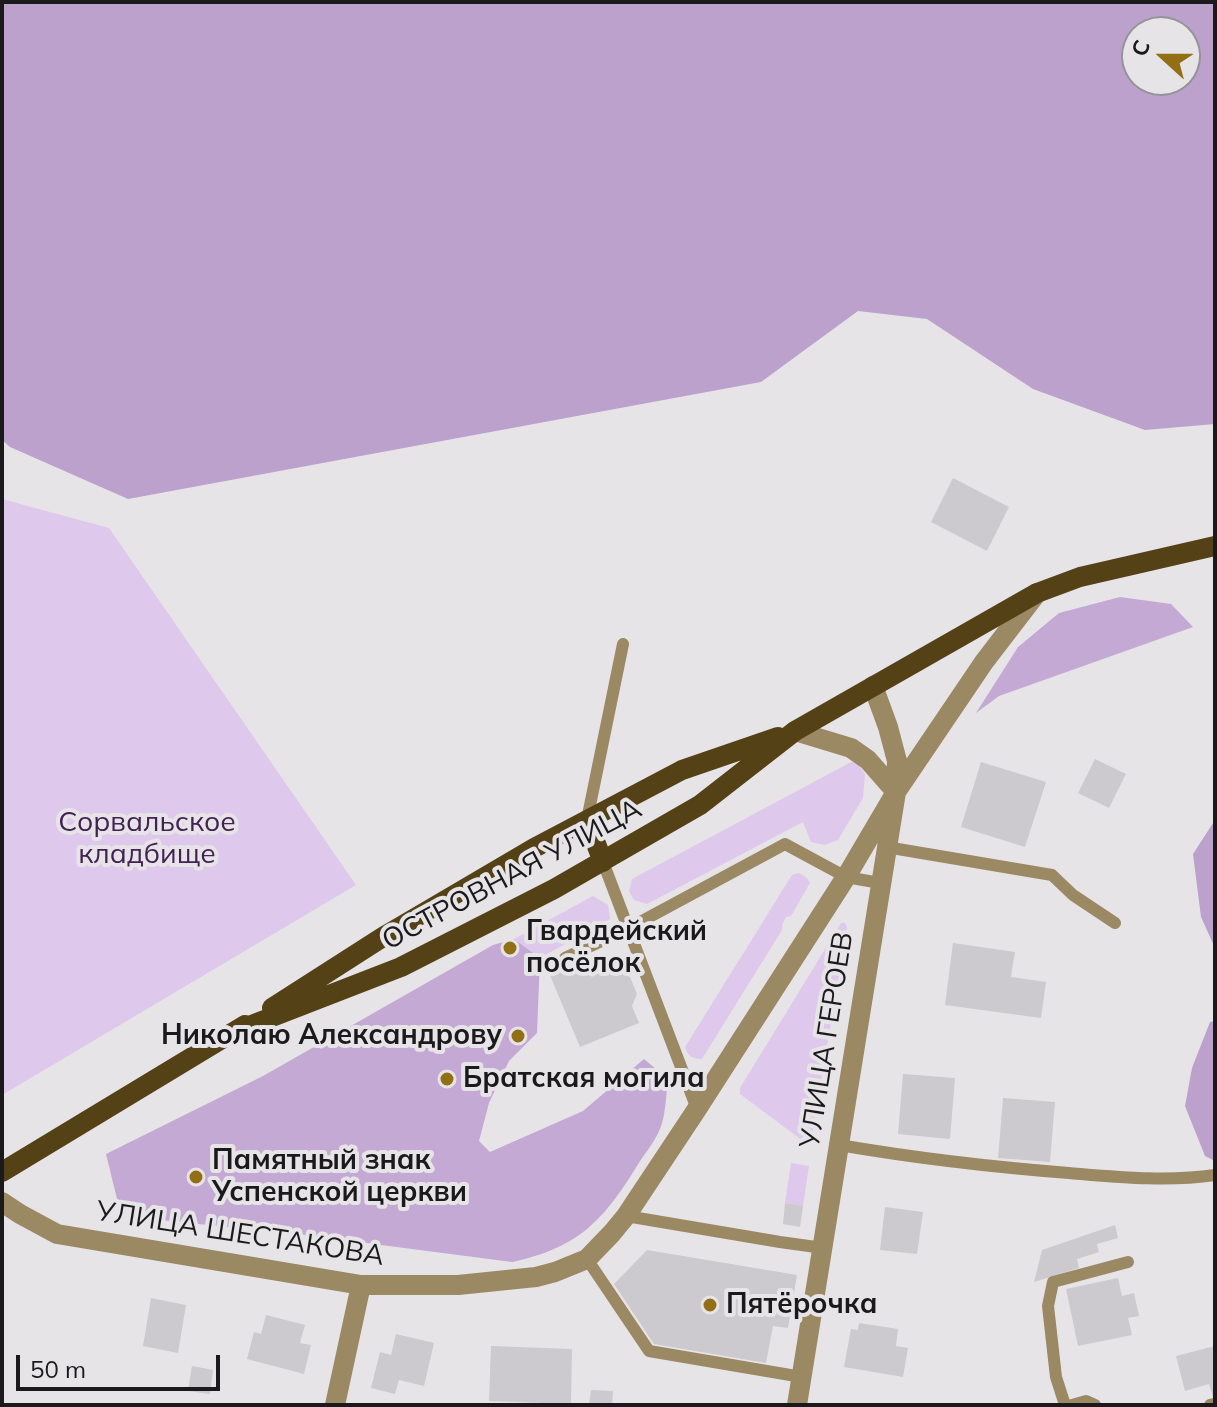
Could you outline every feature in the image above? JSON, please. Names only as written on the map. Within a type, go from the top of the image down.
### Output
[{"type":"main road","name":"ОСТРОВНАЯ УЛИЦА","points":[[236,1031],[401,967],[603,862],[700,805],[795,731],[1037,593],[1080,577],[1215,546]]},
{"type":"main road","name":"ОСТРОВНАЯ УЛИЦА","points":[[2,1172],[236,1031],[386,935],[534,848],[682,770],[795,731]]},
{"type":"main road","points":[[587,820],[603,862]]},
{"type":"street","name":"УЛИЦА ШЕСТАКОВА","points":[[2,1202],[57,1234],[361,1285],[458,1285],[536,1277],[587,1259],[626,1216],[846,877],[896,792],[984,662],[1037,593]]},
{"type":"street","name":"УЛИЦА ГЕРОЕВ","points":[[797,1405],[896,792],[897,761],[873,686]]},
{"type":"street","points":[[795,731],[851,748],[868,760],[896,792]]},
{"type":"street","points":[[335,1405],[361,1285]]},
{"type":"lane","points":[[587,820],[623,644]]},
{"type":"lane","points":[[565,958],[629,928],[785,844],[846,877],[880,883]]},
{"type":"lane","points":[[886,847],[1052,875],[1073,895],[1115,923]]},
{"type":"lane","points":[[603,862],[697,1109]]},
{"type":"lane","points":[[839,1145],[975,1166],[1101,1176],[1188,1179],[1215,1175]]},
{"type":"lane","points":[[626,1216],[823,1248]]},
{"type":"lane","points":[[587,1259],[649,1351],[802,1377]]},
{"type":"lane","points":[[1065,1405],[1056,1377],[1048,1306],[1053,1282],[1128,1262]]},
{"type":"lane","points":[[1072,1405],[1086,1401],[1095,1405]]},
{"type":"green space","name":"Сорвальское кладбище","points":[[2,499],[109,528],[356,885],[2,1095]]},
{"type":"green space","points":[[855,760],[865,774],[863,798],[838,840],[825,845],[811,842],[803,822],[647,904],[634,900],[629,891],[632,879]]},
{"type":"green space","points":[[799,873],[810,883],[791,916],[786,917],[782,930],[702,1059],[691,1056],[685,1047],[792,875]]},
{"type":"green space","points":[[593,896],[608,905],[610,919],[540,958],[514,939]]},
{"type":"green space","points":[[841,923],[847,927],[811,1142],[803,1141],[740,1094],[740,1088]]},
{"type":"green space","points":[[791,1163],[809,1166],[803,1206],[785,1203]]},
{"type":"shaded area","points":[[2,2],[1215,2],[1215,424],[1145,430],[1033,389],[927,319],[858,311],[761,382],[128,499],[10,447],[2,440]]},
{"type":"shaded area","points":[[1120,597],[1171,604],[1193,627],[999,696],[976,713],[1018,647],[1059,613]]},
{"type":"shaded area","points":[[1215,820],[1215,948],[1201,917],[1193,854]]},
{"type":"shaded area","points":[[514,939],[540,958],[537,1033],[509,1061],[489,1103],[479,1141],[490,1152],[583,1111],[644,1059],[668,1079],[664,1117],[655,1139],[600,1217],[572,1240],[555,1249],[512,1262],[150,1219],[118,1203],[106,1154],[263,1076],[493,945]]},
{"type":"shaded area","points":[[1215,1021],[1215,1161],[1205,1156],[1185,1106],[1192,1068],[1210,1022]]},
{"type":"building","points":[[953,478],[1009,507],[987,551],[931,522]]},
{"type":"building","points":[[1095,759],[1126,774],[1109,808],[1078,793]]},
{"type":"building","points":[[981,762],[1046,782],[1025,847],[961,827]]},
{"type":"building","points":[[953,943],[1015,952],[1011,977],[1046,982],[1041,1018],[945,1005]]},
{"type":"building","points":[[594,955],[615,960],[619,973],[630,977],[637,994],[632,1006],[639,1023],[580,1047],[549,973]]},
{"type":"building","points":[[903,1074],[955,1078],[950,1139],[898,1134]]},
{"type":"building","points":[[1003,1098],[1055,1102],[1050,1162],[998,1158]]},
{"type":"building","points":[[785,1203],[803,1206],[800,1227],[783,1224]]},
{"type":"building","points":[[885,1207],[923,1212],[917,1254],[880,1250]]},
{"type":"building","points":[[1115,1225],[1118,1238],[1097,1244],[1099,1252],[1077,1259],[1079,1268],[1034,1282],[1042,1250]]},
{"type":"building","name":"Пятёрочка","points":[[647,1250],[797,1275],[788,1328],[773,1326],[766,1363],[654,1344],[614,1284]]},
{"type":"building","points":[[1118,1278],[1122,1296],[1134,1293],[1139,1316],[1128,1318],[1132,1335],[1078,1346],[1066,1289]]},
{"type":"building","points":[[151,1298],[186,1305],[178,1353],[143,1346]]},
{"type":"building","points":[[266,1315],[305,1325],[300,1343],[311,1345],[304,1374],[247,1359],[254,1332],[261,1334]]},
{"type":"building","points":[[859,1323],[898,1329],[896,1346],[908,1348],[903,1377],[844,1367],[851,1329],[858,1330]]},
{"type":"building","points":[[396,1334],[434,1343],[424,1386],[399,1380],[395,1394],[371,1388],[380,1352],[391,1355]]},
{"type":"building","points":[[491,1346],[572,1349],[571,1404],[489,1401]]},
{"type":"building","points":[[1215,1346],[1214,1401],[1209,1384],[1185,1391],[1176,1356]]},
{"type":"building","points":[[192,1366],[213,1370],[210,1394],[188,1391]]},
{"type":"building","points":[[591,1390],[613,1391],[612,1405],[589,1405]]},
{"type":"place","name":"Гвардейский посёлок","points":[[510,948]]},
{"type":"place","name":"Николаю Александрову","points":[[518,1036]]},
{"type":"place","name":"Братская могила","points":[[447,1079]]},
{"type":"place","name":"Памятный знак Успенской церкви","points":[[196,1177]]},
{"type":"place","name":"Пятёрочка","points":[[710,1305]]}]
